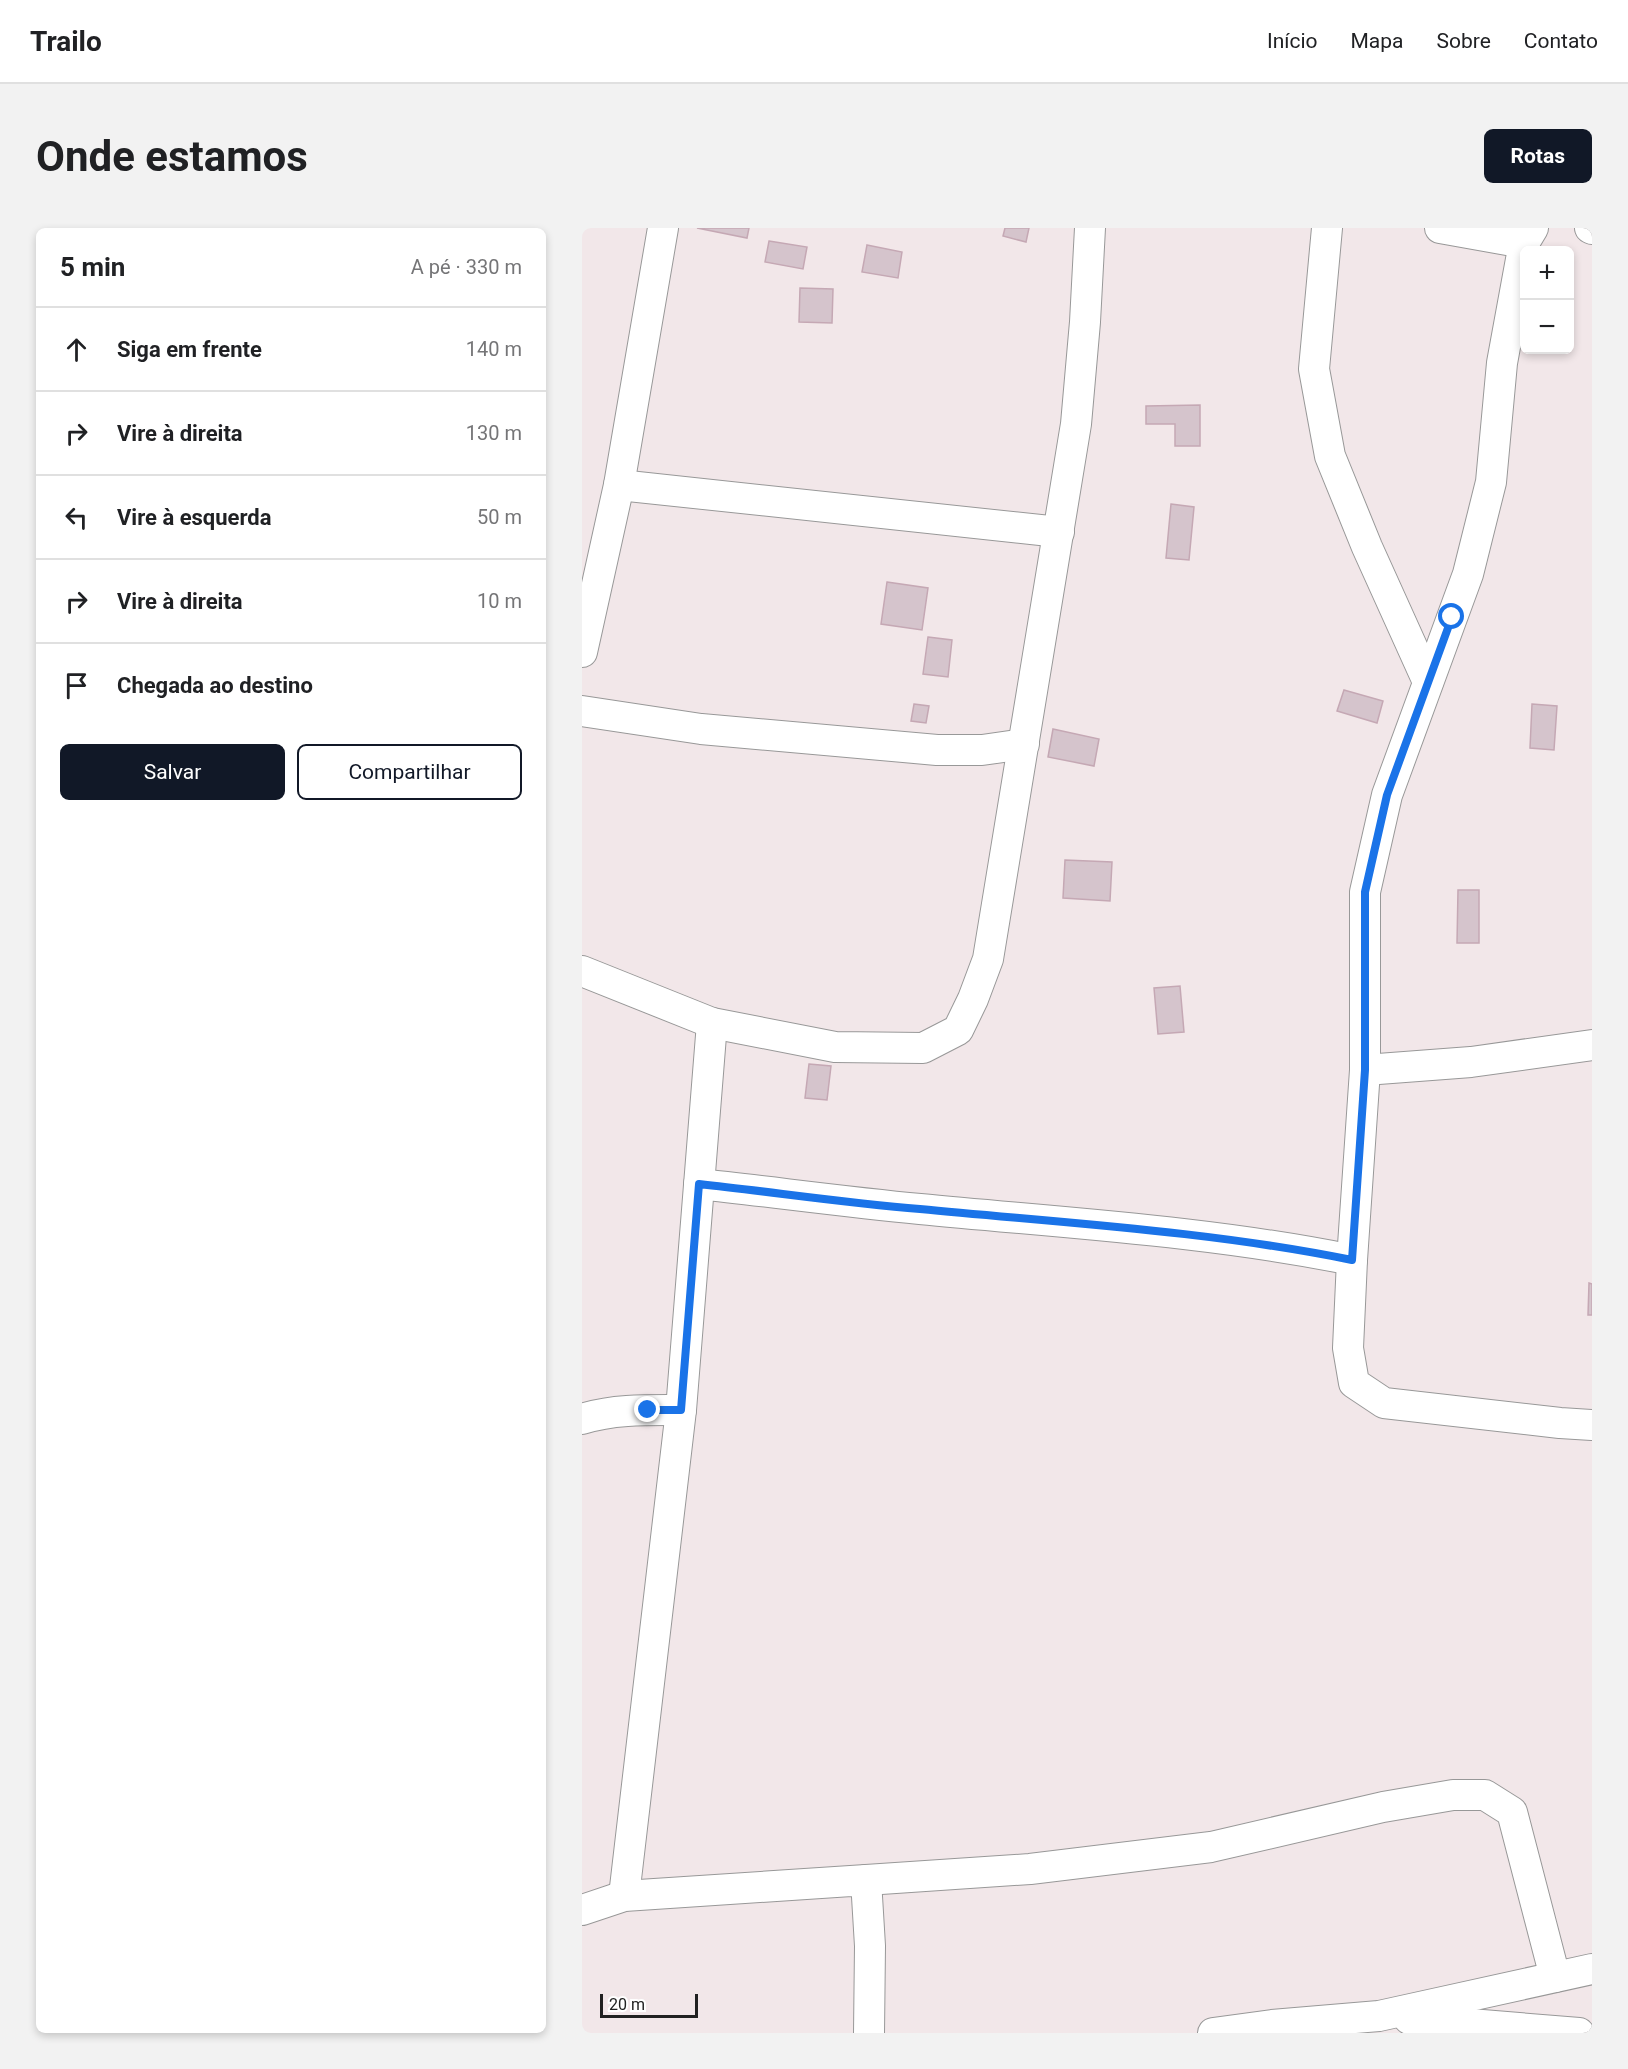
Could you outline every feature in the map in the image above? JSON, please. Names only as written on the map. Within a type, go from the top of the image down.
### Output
[{"type":"street","points":[[582,652],[595,535],[619,485],[663,228]]},
{"type":"street","points":[[582,971],[712,1023],[834,1047],[923,1048],[958,1030],[988,959],[1059,532],[1076,424],[1090,228]]},
{"type":"street","points":[[1327,228],[1314,369],[1330,456],[1367,548],[1428,682]]},
{"type":"street","points":[[1440,228],[1529,236],[1502,363],[1491,482],[1468,574],[1387,795],[1365,892],[1365,1070],[1348,1347],[1354,1383],[1384,1404],[1592,1425]]},
{"type":"street","points":[[619,485],[1059,532]]},
{"type":"street","points":[[582,711],[701,729],[937,750],[982,750],[1024,744]]},
{"type":"street","points":[[624,1896],[681,1410],[712,1023]]},
{"type":"street","points":[[1365,1070],[1471,1062],[1592,1046]]},
{"type":"street","points":[[699,1184],[917,1209],[1132,1227],[1288,1247],[1352,1260]]},
{"type":"street","points":[[582,1419],[597,1414],[632,1410],[681,1410]]},
{"type":"street","points":[[582,1910],[624,1896],[1030,1869],[1211,1847],[1383,1807],[1453,1795],[1485,1795],[1512,1812],[1556,1977]]},
{"type":"street","points":[[866,1880],[870,1946],[869,2033]]},
{"type":"street","points":[[1213,2033],[1379,2016],[1592,1969]]},
{"type":"street","points":[[1379,2016],[1579,2033]]},
{"type":"building","points":[[697,228],[749,228],[747,238]]},
{"type":"building","points":[[1005,228],[1029,228],[1026,242],[1003,236]]},
{"type":"building","points":[[769,241],[807,247],[803,269],[765,262]]},
{"type":"building","points":[[867,245],[902,252],[898,278],[862,272]]},
{"type":"building","points":[[800,288],[833,289],[832,323],[799,322]]},
{"type":"building","points":[[1200,405],[1200,446],[1175,446],[1175,424],[1146,424],[1146,406]]},
{"type":"building","points":[[1171,504],[1194,507],[1189,560],[1166,558]]},
{"type":"building","points":[[887,582],[928,588],[922,630],[881,624]]},
{"type":"building","points":[[928,637],[952,640],[948,677],[923,674]]},
{"type":"building","points":[[1344,690],[1383,701],[1377,723],[1337,711]]},
{"type":"building","points":[[914,704],[929,706],[926,723],[911,721]]},
{"type":"building","points":[[1532,704],[1557,706],[1554,750],[1530,748]]},
{"type":"building","points":[[1053,729],[1099,739],[1094,766],[1048,757]]},
{"type":"building","points":[[1065,860],[1112,862],[1110,901],[1063,898]]},
{"type":"building","points":[[1458,890],[1479,890],[1479,943],[1457,943]]},
{"type":"building","points":[[1180,986],[1184,1032],[1158,1034],[1154,988]]},
{"type":"building","points":[[809,1064],[831,1066],[827,1100],[805,1098]]},
{"type":"building","points":[[1589,1283],[1592,1284],[1592,1315],[1588,1315]]},
{"type":"route","points":[[648,1410],[681,1410],[699,1184],[917,1209],[1132,1227],[1288,1247],[1352,1260],[1365,1070],[1365,892],[1387,795],[1452,617]]}]
